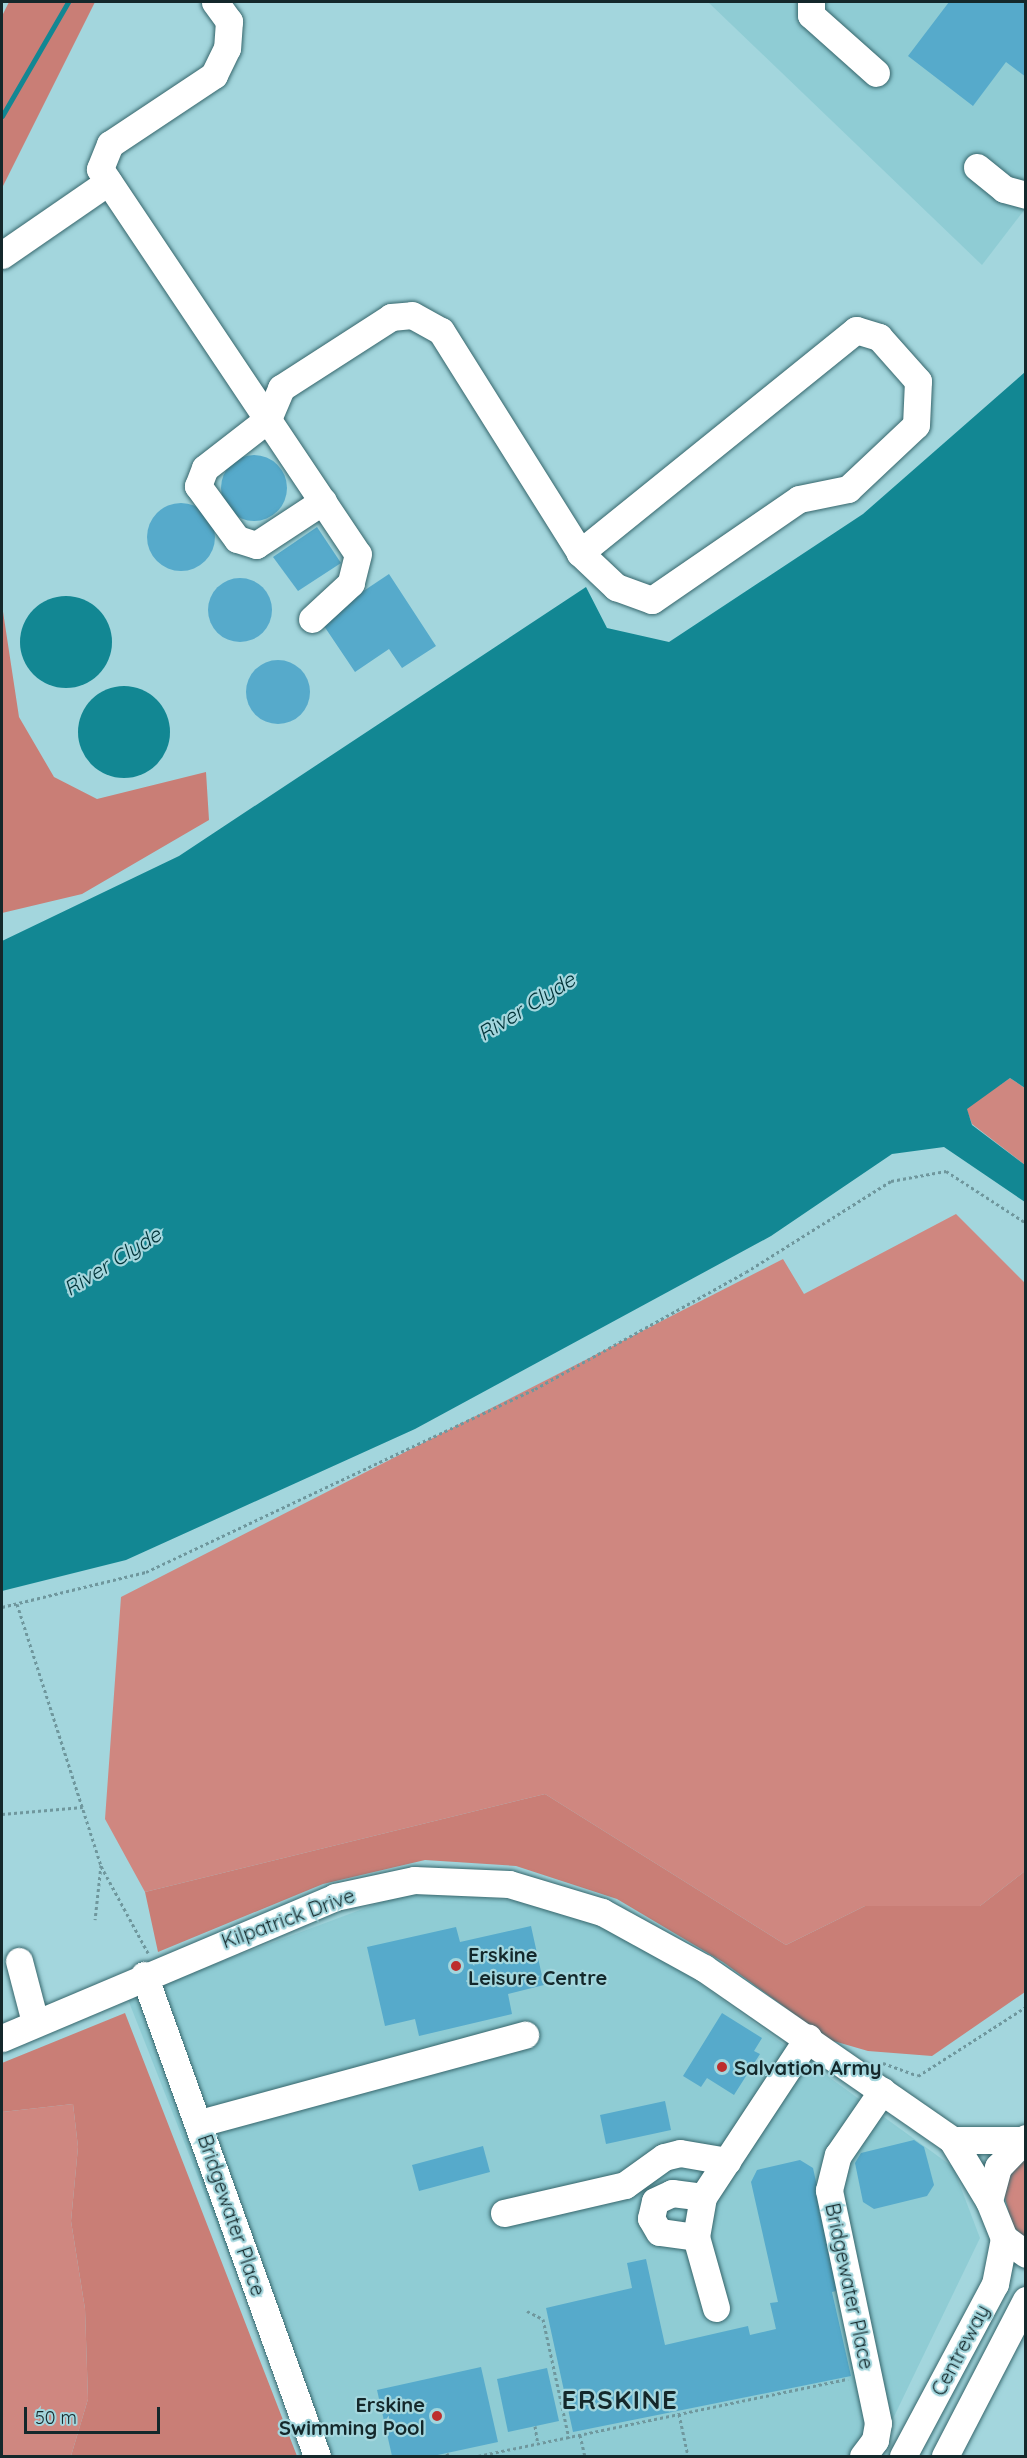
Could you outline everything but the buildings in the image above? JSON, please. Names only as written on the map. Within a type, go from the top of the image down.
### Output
[{"type":"street","points":[[215,2],[229,21],[227,48],[214,75],[110,144],[100,169],[358,554],[351,583],[312,619]]},
{"type":"street","points":[[811,2],[811,15],[876,73]]},
{"type":"street","points":[[977,167],[1004,189],[1026,195]]},
{"type":"street","points":[[2,255],[108,182]]},
{"type":"street","points":[[323,501],[256,545],[237,539],[198,486],[205,468],[268,419],[281,388],[391,317],[412,315],[441,331],[580,553],[616,587],[652,600],[799,500],[848,489],[916,425],[918,381],[879,337],[856,330],[580,553]]},
{"type":"street","name":"Kilpatrick Drive","points":[[2,2038],[150,1973],[335,1897],[414,1880],[474,1880],[558,1896],[655,1936],[808,2038],[952,2140],[1015,2246]]},
{"type":"street","points":[[19,1961],[35,2022]]},
{"type":"street","name":"Bridgewater Place","points":[[150,1973],[317,2457]]},
{"type":"street","points":[[200,2123],[525,2035]]},
{"type":"street","points":[[716,2308],[696,2237],[703,2197],[808,2038]]},
{"type":"street","name":"Bridgewater Place","points":[[863,2457],[875,2440],[878,2423],[867,2359],[830,2190],[838,2155],[882,2091]]},
{"type":"street","points":[[952,2140],[1022,2139]]},
{"type":"street","points":[[989,2201],[998,2167],[1022,2139]]},
{"type":"street","points":[[504,2214],[625,2185],[664,2157],[680,2153],[727,2161]]},
{"type":"street","points":[[696,2237],[659,2232],[651,2218],[655,2201],[672,2193],[703,2197]]},
{"type":"street","name":"Centreway","points":[[903,2457],[1015,2246]]},
{"type":"street","name":"Centreway","points":[[945,2457],[1026,2300]]},
{"type":"path","points":[[2,1607],[146,1572],[536,1389],[746,1272],[891,1180],[946,1171],[1026,1223]]},
{"type":"path","points":[[17,1604],[100,1865],[150,1973]]},
{"type":"path","points":[[2,1814],[83,1807]]},
{"type":"path","points":[[95,1920],[100,1865]]},
{"type":"path","points":[[526,2311],[543,2319],[569,2438]]},
{"type":"path","points":[[478,2457],[856,2377],[855,2370],[867,2359]]},
{"type":"path","points":[[679,2414],[688,2457]]},
{"type":"path","points":[[535,2426],[538,2444]]},
{"type":"path","points":[[580,2435],[585,2457]]},
{"type":"shaded area","points":[[9,2],[95,2],[2,188],[2,16]]},
{"type":"shaded area","points":[[708,2],[1025,2],[1025,209],[982,265]]},
{"type":"shaded area","points":[[2,605],[19,717],[54,777],[97,799],[206,772],[209,820],[82,894],[2,913]]},
{"type":"shaded area","points":[[1010,1078],[1025,1088],[1025,1165],[972,1124],[966,1108]]},
{"type":"shaded area","points":[[956,1214],[1025,1283],[1025,1871],[980,1906],[865,1906],[786,1945],[545,1794],[145,1892],[105,1819],[121,1597],[783,1259],[804,1294]]},
{"type":"shaded area","points":[[545,1794],[786,1945],[865,1906],[980,1906],[1025,1871],[1025,1992],[932,2056],[868,2051],[830,2040],[723,1962],[617,1899],[516,1866],[425,1860],[323,1884],[158,1952],[145,1892]]},
{"type":"shaded area","points":[[411,1891],[518,1901],[591,1922],[681,1970],[953,2167],[980,2238],[875,2456],[308,2456],[127,1997]]},
{"type":"shaded area","points":[[125,2013],[297,2456],[71,2456],[88,2399],[85,2309],[71,2221],[78,2147],[73,2104],[2,2112],[2,2063]]},
{"type":"shaded area","points":[[73,2104],[78,2147],[71,2221],[85,2309],[88,2399],[71,2456],[2,2456],[2,2112]]},
{"type":"shaded area","points":[[1025,2151],[1025,2239],[1012,2225],[1003,2190],[1007,2172]]},
{"type":"water","name":"River Clyde","points":[[1025,372],[1025,1088],[1010,1078],[967,1109],[972,1125],[1025,1165],[1025,1202],[944,1147],[892,1154],[771,1236],[415,1429],[126,1560],[2,1591],[2,941],[179,856],[586,587],[607,628],[669,642],[863,514]]},
{"type":"water","points":[[66,596],[84,599],[99,609],[109,624],[112,642],[109,660],[99,675],[84,685],[66,688],[48,685],[33,675],[23,660],[20,642],[23,624],[33,609],[48,599]]},
{"type":"water","points":[[124,686],[142,689],[157,699],[167,714],[170,732],[167,750],[157,765],[142,775],[124,778],[106,775],[91,765],[81,750],[78,732],[81,714],[91,699],[106,689]]},
{"type":"waterway","points":[[2,116],[68,2]]},
{"type":"place","name":"Erskine Leisure Centre","points":[[456,1966]]},
{"type":"place","name":"Salvation Army","points":[[722,2067]]},
{"type":"place","name":"Erskine Swimming Pool","points":[[437,2416]]},
{"type":"district","name":"ERSKINE","points":[[620,2400]]}]
